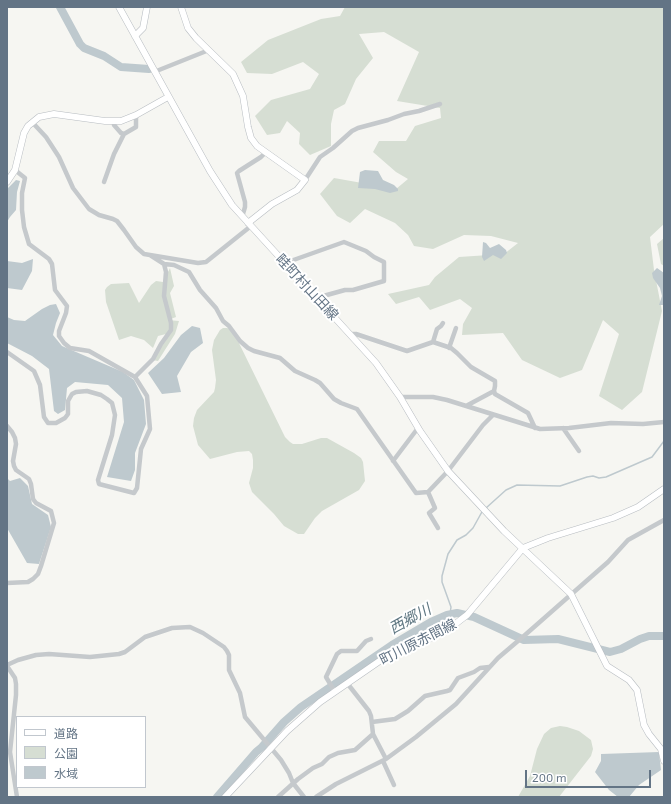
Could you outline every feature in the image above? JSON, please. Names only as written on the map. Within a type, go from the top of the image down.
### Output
[{"type":"main road","name":"畦町村山田線","points":[[119,7],[210,171],[232,204],[249,225],[351,334],[376,363],[448,471],[504,531],[571,594]]},
{"type":"main road","points":[[135,36],[143,28],[147,7]]},
{"type":"main road","points":[[182,7],[188,28],[208,50],[234,74],[243,96],[248,127],[257,146],[305,180],[297,190],[272,204],[249,225]]},
{"type":"main road","points":[[7,182],[15,170],[24,133],[32,122],[44,115],[54,114],[114,122],[136,116],[168,97]]},
{"type":"main road","name":"町川原赤間線","points":[[225,797],[269,746],[304,715],[381,660],[440,634],[461,620],[472,610],[523,548],[548,538],[613,518],[638,507],[664,489]]},
{"type":"main road","points":[[571,594],[607,666],[629,680],[639,694],[644,726],[661,749],[664,761]]},
{"type":"street","points":[[154,72],[208,50]]},
{"type":"street","points":[[305,180],[320,157],[358,128],[440,104]]},
{"type":"street","points":[[104,182],[114,154],[124,134],[136,127],[136,116]]},
{"type":"street","points":[[32,122],[46,137],[59,157],[73,188],[89,209],[99,215],[113,219],[140,251],[150,255],[164,264],[174,265],[189,272],[200,290],[216,308],[223,321],[248,348],[280,358],[295,371],[320,383],[334,400],[357,409],[416,493],[428,492],[448,471],[493,415]]},
{"type":"street","points":[[114,122],[114,125],[121,133],[124,134]]},
{"type":"street","points":[[242,216],[245,202],[237,173],[266,152]]},
{"type":"street","points":[[7,352],[34,371],[40,385],[44,417],[48,422],[56,422],[65,418],[68,414],[68,400],[72,394],[76,392],[81,391],[94,393],[108,398],[112,403],[115,415],[112,435],[98,480],[99,484],[134,493],[137,488],[141,449],[150,429],[148,396],[135,377],[89,351],[70,348],[59,336],[58,330],[66,313],[67,306],[55,290],[52,264],[49,259],[29,244],[24,227],[22,210],[22,193],[25,178],[15,170]]},
{"type":"street","points":[[150,255],[198,263],[206,262],[249,225]]},
{"type":"street","points":[[285,263],[344,242],[366,250],[374,258],[384,262],[384,281],[316,298]]},
{"type":"street","points":[[135,377],[153,359],[171,330],[171,323],[164,296],[166,272],[164,264]]},
{"type":"street","points":[[433,342],[436,329],[443,323]]},
{"type":"street","points":[[449,348],[456,328]]},
{"type":"street","points":[[351,334],[356,334],[407,351],[433,342],[449,348],[457,353],[471,367],[495,381],[494,391]]},
{"type":"street","points":[[466,406],[494,391]]},
{"type":"street","points":[[494,391],[500,397],[528,413],[534,428]]},
{"type":"street","points":[[400,398],[433,397],[447,400],[534,428],[545,430],[611,423],[643,424],[664,422]]},
{"type":"street","points":[[7,426],[15,438],[16,444],[13,461],[14,466],[16,470],[29,479],[33,499],[36,503],[51,512],[54,523],[42,566],[38,574],[33,580],[28,582],[7,583]]},
{"type":"street","points":[[393,461],[418,428]]},
{"type":"street","points":[[563,428],[579,451]]},
{"type":"street","points":[[428,492],[435,508],[429,513],[438,528]]},
{"type":"street","points":[[316,797],[340,781],[384,760],[416,737],[456,704],[498,658],[608,562],[628,540],[664,520]]},
{"type":"street","points":[[17,797],[10,752],[16,684],[15,678],[7,665],[36,655],[49,654],[90,657],[119,654],[125,652],[145,637],[167,629],[183,627],[190,627],[203,633],[224,647],[227,651],[229,655],[229,670],[240,693],[245,717],[281,760],[290,773],[293,784],[304,797]]},
{"type":"street","points":[[335,692],[326,677],[337,654],[341,651],[357,651],[366,641],[371,639]]},
{"type":"street","points":[[372,722],[395,719],[408,711],[425,696],[450,690],[458,678],[480,668],[489,667]]},
{"type":"street","points":[[347,683],[366,706],[371,716],[373,734],[394,785]]},
{"type":"street","points":[[278,797],[313,768],[322,764],[329,757],[338,753],[355,750],[373,734]]},
{"type":"green space","points":[[345,7],[664,7],[664,224],[650,237],[654,270],[662,311],[642,392],[622,410],[599,396],[619,334],[603,320],[582,370],[560,378],[522,360],[503,333],[462,335],[463,324],[472,308],[460,299],[430,310],[419,297],[396,304],[388,294],[429,285],[435,277],[459,257],[504,254],[518,243],[491,236],[464,235],[433,249],[414,246],[408,235],[395,223],[365,209],[350,223],[337,216],[320,194],[334,178],[396,189],[408,179],[396,172],[373,152],[379,141],[406,141],[415,126],[441,118],[440,108],[397,101],[419,52],[384,32],[359,34],[373,58],[356,79],[345,104],[334,110],[331,124],[331,146],[310,155],[299,144],[300,133],[287,121],[280,133],[267,135],[255,116],[271,100],[310,89],[319,74],[303,62],[272,74],[247,73],[241,62],[268,40],[321,19],[340,16]]},
{"type":"green space","points":[[664,238],[664,266],[661,264],[657,244]]},
{"type":"green space","points":[[170,268],[174,286],[170,293],[176,317],[168,320],[179,321],[175,334],[158,361],[152,360],[166,334],[158,336],[153,348],[144,340],[131,336],[119,340],[106,302],[105,290],[111,284],[129,283],[139,303],[151,285],[156,281],[163,282]]},
{"type":"green space","points":[[223,328],[231,329],[236,337],[285,437],[290,442],[293,444],[302,444],[321,438],[327,438],[354,453],[361,458],[363,462],[365,481],[359,490],[322,511],[304,534],[298,534],[284,526],[252,492],[249,483],[253,468],[253,460],[252,454],[249,451],[237,452],[210,459],[198,445],[193,426],[194,418],[197,410],[214,392],[216,380],[212,350],[214,340]]},
{"type":"green space","points":[[560,726],[579,731],[591,740],[593,749],[591,756],[559,797],[518,797],[530,776],[537,749],[544,734],[551,728]]},
{"type":"water","points":[[365,170],[378,171],[383,180],[394,185],[398,191],[390,193],[375,189],[358,188],[360,172]]},
{"type":"water","points":[[16,180],[20,181],[17,192],[16,210],[7,222],[7,189]]},
{"type":"water","points":[[483,242],[490,248],[499,244],[506,250],[507,253],[501,259],[493,255],[484,261],[482,257]]},
{"type":"water","points":[[33,259],[32,271],[22,290],[7,288],[7,261],[22,263]]},
{"type":"water","points":[[657,268],[664,273],[664,305],[659,305],[662,296],[660,288],[653,278],[652,273]]},
{"type":"water","points":[[56,304],[60,313],[53,335],[62,346],[123,372],[134,380],[144,400],[146,424],[135,453],[135,470],[131,481],[107,477],[124,422],[122,398],[108,385],[75,382],[67,388],[65,410],[58,414],[54,411],[49,369],[32,356],[7,343],[7,317],[14,320],[25,321],[42,309]]},
{"type":"water","points":[[192,326],[200,328],[203,343],[191,352],[177,376],[181,392],[162,394],[148,373],[164,358],[181,335]]},
{"type":"water","points":[[7,478],[10,481],[20,478],[28,486],[32,504],[48,515],[51,527],[39,564],[27,563],[7,528]]},
{"type":"water","points":[[659,752],[661,770],[639,785],[629,797],[618,797],[609,790],[595,772],[601,761],[601,754]]},
{"type":"waterway","points":[[60,7],[80,44],[84,48],[104,56],[121,67],[149,69]]},
{"type":"waterway","points":[[486,508],[506,490],[517,485],[560,486],[587,477],[606,477],[652,457],[664,441]]},
{"type":"waterway","points":[[450,614],[451,607],[442,582],[442,576],[448,554],[457,540],[466,535],[473,528],[483,510]]},
{"type":"waterway","name":"西郷川","points":[[217,797],[256,752],[284,722],[301,707],[392,645],[431,622],[447,615],[457,613],[474,617],[524,640],[558,639],[610,652],[621,649],[649,636],[664,636]]}]
